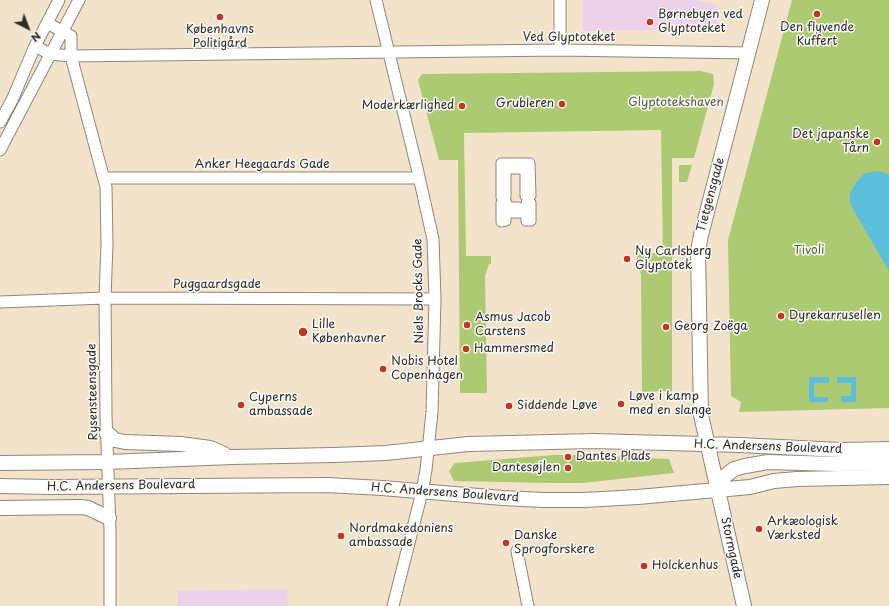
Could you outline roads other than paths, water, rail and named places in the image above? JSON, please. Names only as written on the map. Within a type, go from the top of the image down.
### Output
[{"type":"street","points":[[0,122],[12,100],[46,23],[59,0]]},
{"type":"street","points":[[0,150],[79,0]]},
{"type":"street","name":"Niels Brocks Gade","points":[[376,0],[433,239],[434,299],[432,412],[429,448],[422,492],[393,606]]},
{"type":"street","points":[[560,0],[560,50]]},
{"type":"street","name":"Tietgensgade","points":[[718,490],[706,444],[700,409],[699,242],[762,0]]},
{"type":"street","points":[[46,23],[62,31]]},
{"type":"street","name":"Rysensteensgade","points":[[62,31],[71,36],[71,56],[105,178],[106,187],[106,432],[108,462],[110,606]]},
{"type":"street","points":[[35,46],[50,54]]},
{"type":"street","name":"Ved Glyptoteket","points":[[50,54],[71,56],[560,50],[749,53]]},
{"type":"street","points":[[528,200],[526,203],[526,210],[518,210],[518,207],[513,207],[513,210],[507,210],[507,203],[501,203],[501,222],[506,222],[506,213],[526,213],[526,221],[531,222],[528,200],[525,169],[506,169],[506,197],[501,197],[500,163],[530,163],[531,196],[528,200]]},
{"type":"street","name":"Anker Heegaards Gade","points":[[105,178],[419,178]]},
{"type":"street","name":"Puggaardsgade","points":[[0,302],[106,298],[434,299]]},
{"type":"street","points":[[106,432],[115,440],[125,442],[181,444],[210,448],[232,457]]},
{"type":"street","name":"H.C. Andersens Boulevard","points":[[0,463],[108,462],[386,453],[468,444],[593,441],[841,450],[889,450]]},
{"type":"street","points":[[718,490],[724,477],[734,469],[768,462],[836,464],[889,463]]},
{"type":"street","name":"H.C. Andersens Boulevard","points":[[0,486],[327,485],[516,499],[584,500],[638,497],[750,487],[774,481],[797,479],[889,477]]},
{"type":"street","name":"Stormgade","points":[[718,490],[744,606]]},
{"type":"street","points":[[0,508],[81,507],[88,508],[109,518]]},
{"type":"street","points":[[517,551],[528,606]]},
{"type":"water","points":[[875,171],[889,175],[889,271],[850,202],[850,193],[857,181],[864,174]]},
{"type":"water","points":[[809,377],[829,377],[829,383],[814,383],[814,397],[828,397],[828,402],[809,402]]},
{"type":"water","points":[[837,377],[856,377],[856,402],[841,402],[841,396],[851,396],[851,383],[837,383]]},
{"type":"place","name":"Den flyvende Kuffert","points":[[817,14]]},
{"type":"place","name":"Københavns Politigård","points":[[220,17]]},
{"type":"place","name":"Børnebyen ved Glyptoteket","points":[[650,22]]},
{"type":"place","name":"Grubleren","points":[[562,104]]},
{"type":"place","name":"Moderkærlighed","points":[[462,106]]},
{"type":"place","name":"Det japanske Tårn","points":[[877,142]]},
{"type":"place","name":"Ny Carlsberg Glyptotek","points":[[627,259]]},
{"type":"place","name":"Dyrekarrusellen","points":[[781,316]]},
{"type":"place","name":"Asmus Jacob Carstens","points":[[467,325]]},
{"type":"place","name":"Georg Zoëga","points":[[666,327]]},
{"type":"place","name":"Lille Københavner","points":[[303,332]]},
{"type":"place","name":"Hammersmed","points":[[466,349]]},
{"type":"place","name":"Nobis Hotel Copenhagen","points":[[383,369]]},
{"type":"place","name":"Løve i kamp med en slange","points":[[621,404]]},
{"type":"place","name":"Cyperns ambassade","points":[[241,405]]},
{"type":"place","name":"Siddende Løve","points":[[509,406]]},
{"type":"place","name":"Dantes Plads","points":[[568,457]]},
{"type":"place","name":"Dantesøjlen","points":[[568,468]]},
{"type":"place","name":"Arkæologisk Værksted","points":[[759,529]]},
{"type":"place","name":"Nordmakedoniens ambassade","points":[[341,536]]},
{"type":"place","name":"Danske Sprogforskere","points":[[506,543]]},
{"type":"place","name":"Holckenhus","points":[[644,566]]},
{"type":"park label","name":"Glyptotekshaven","points":[[676,103]]},
{"type":"park label","name":"Tivoli","points":[[809,251]]}]
